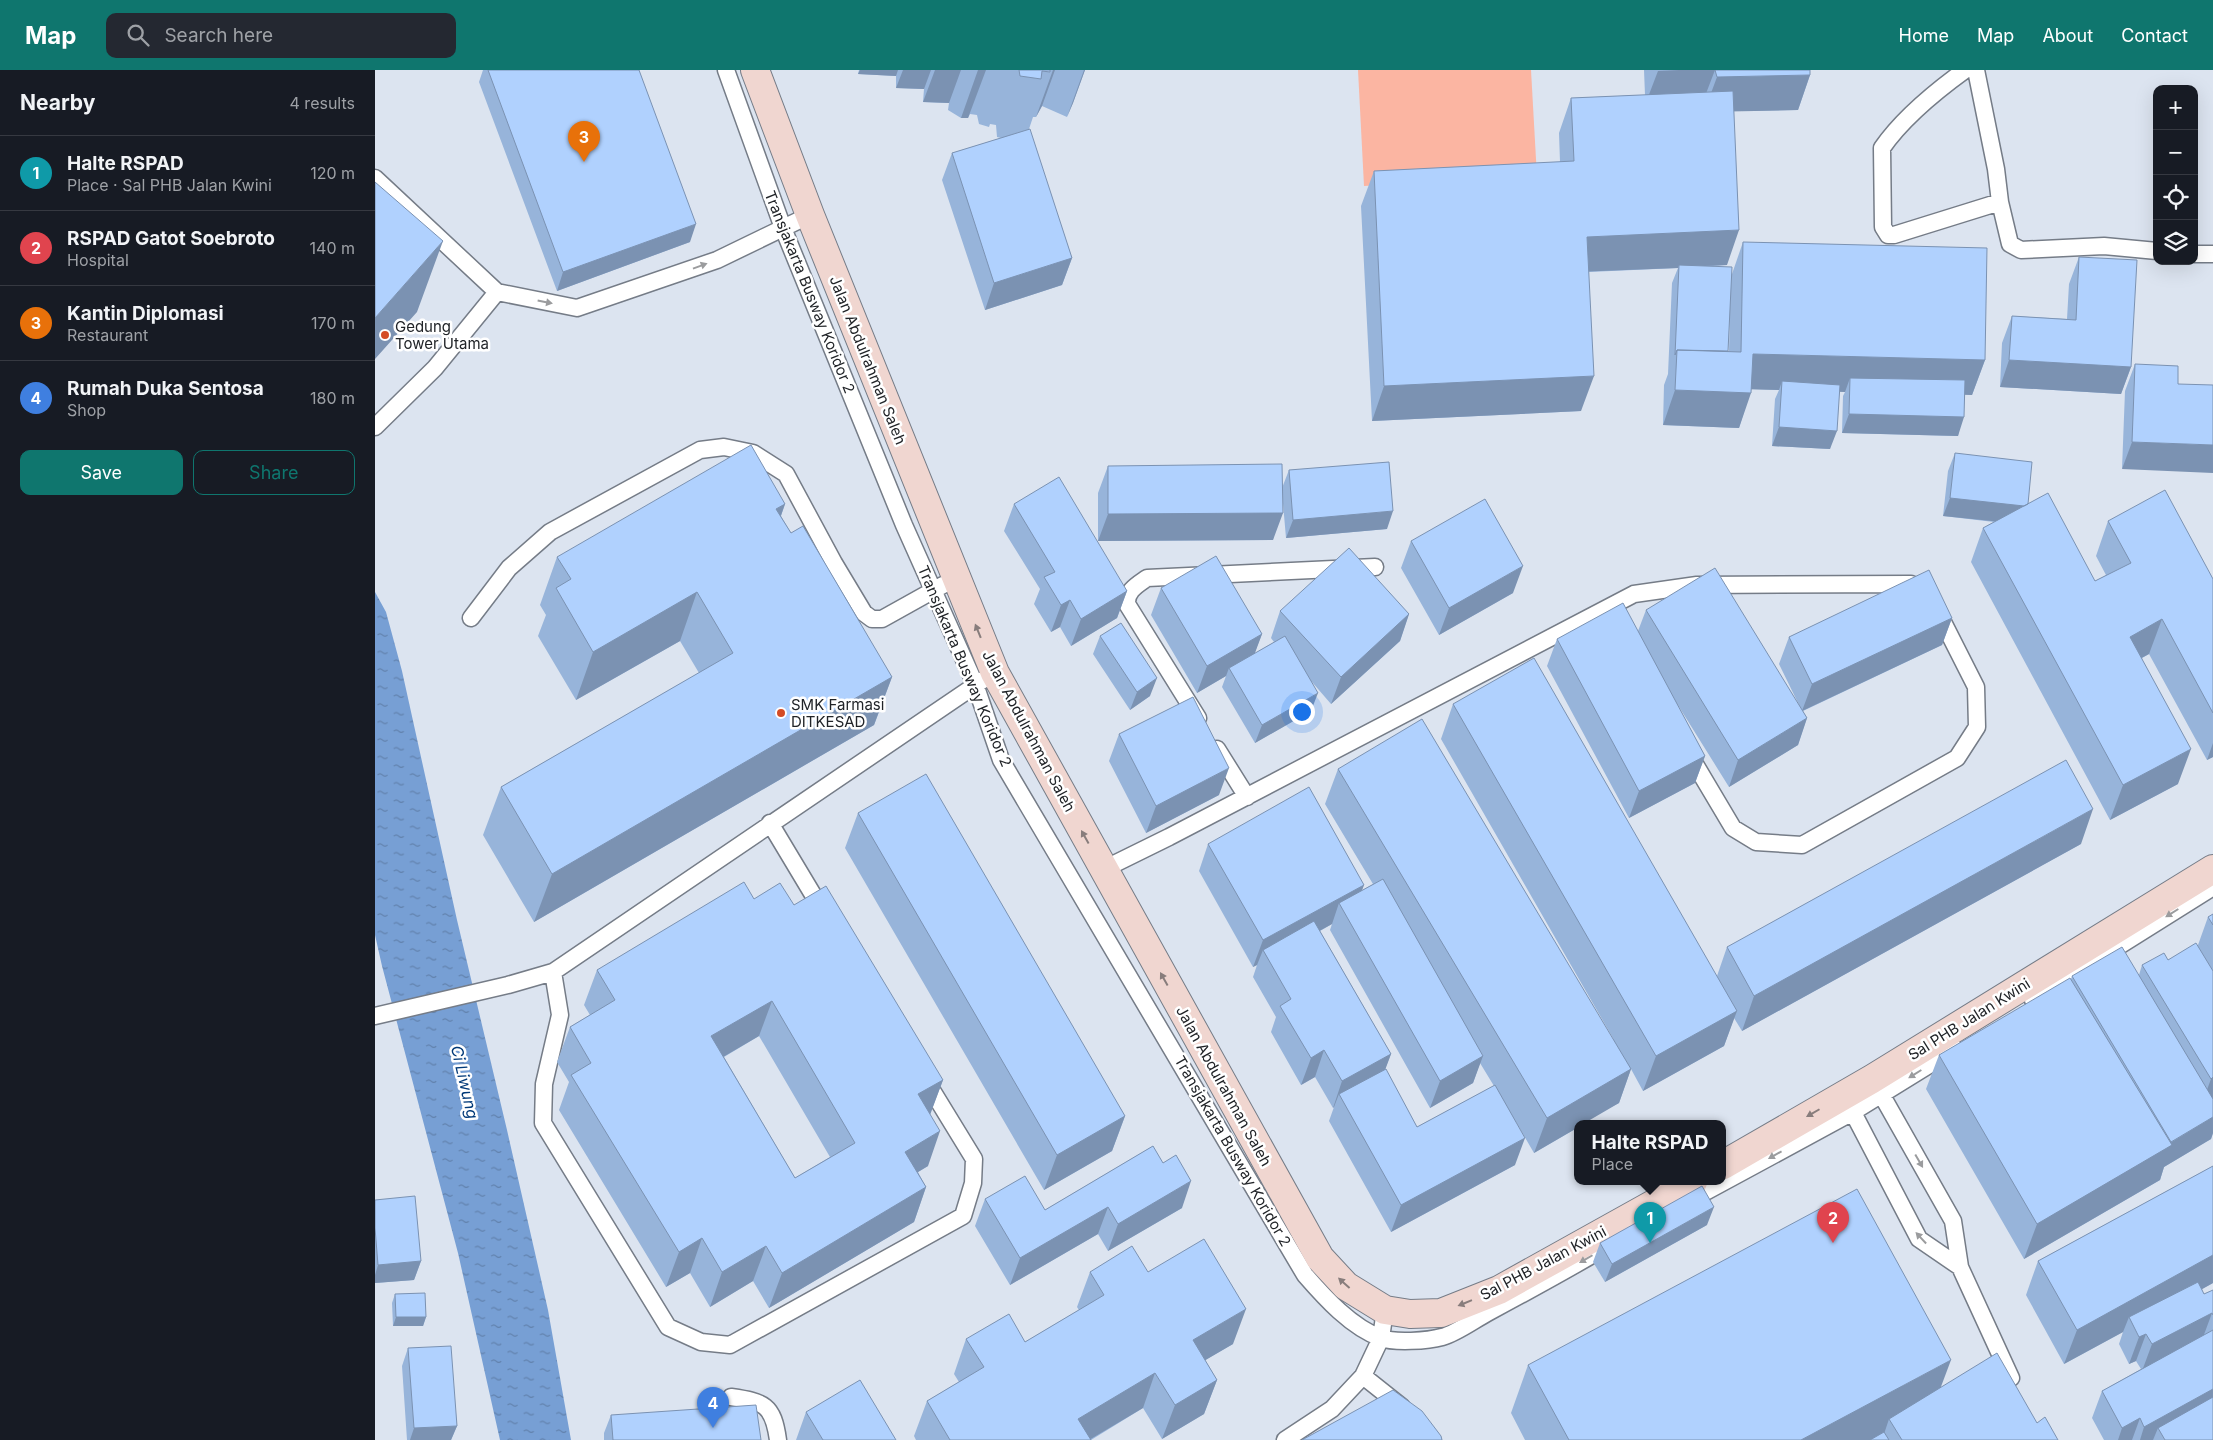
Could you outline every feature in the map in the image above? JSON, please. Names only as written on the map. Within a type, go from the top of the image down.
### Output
[{"type":"street","name":"Jalan Abdulrahman Saleh","points":[[755,70],[945,584],[985,679],[1103,869],[1319,1258],[1346,1286],[1385,1310]]},
{"type":"street","name":"Sal PHB Jalan Kwini","points":[[1726,1164],[1848,1104],[1877,1087],[2213,869]]},
{"type":"street","name":"Sal PHB Jalan Kwini","points":[[1385,1310],[1410,1314],[1441,1313],[1499,1290],[1688,1185]]},
{"type":"lane","name":"Transjakarta Busway Koridor 2","points":[[726,70],[783,228],[904,525],[945,584]]},
{"type":"lane","points":[[1965,70],[1944,85],[1881,148],[1884,230],[1888,235],[1894,235],[2000,202]]},
{"type":"lane","points":[[1976,70],[1997,169],[2000,202],[2010,244],[2021,250],[2103,246],[2153,251]]},
{"type":"lane","points":[[375,178],[497,292],[577,308],[717,260],[810,215]]},
{"type":"lane","points":[[2198,254],[2213,254]]},
{"type":"lane","points":[[375,427],[435,368],[497,292]]},
{"type":"lane","points":[[471,618],[509,568],[550,532],[700,450],[724,447],[753,454],[786,474],[834,563],[864,613],[872,619],[882,618],[945,584]]},
{"type":"lane","points":[[1247,797],[1127,604],[1127,597],[1131,590],[1147,578],[1375,567]]},
{"type":"lane","points":[[1103,869],[1247,797],[1634,594],[1697,585],[1911,584],[1929,592],[1975,687],[1977,727],[1957,758],[1802,845],[1756,842],[1733,828],[1683,744]]},
{"type":"lane","points":[[1605,610],[1614,626]]},
{"type":"lane","name":"Transjakarta Busway Koridor 2","points":[[985,679],[1001,760],[1305,1275],[1330,1303],[1347,1318],[1381,1338],[1394,1340],[1442,1337],[1555,1277],[1711,1185]]},
{"type":"lane","points":[[375,1016],[508,985],[553,972],[770,823],[985,679]]},
{"type":"lane","points":[[770,823],[832,925]]},
{"type":"lane","points":[[2022,1007],[2213,887]]},
{"type":"lane","points":[[553,972],[559,1015],[544,1084],[543,1123],[668,1327],[701,1342],[730,1345],[963,1216],[973,1183],[973,1159],[914,1062]]},
{"type":"lane","points":[[1972,1038],[1877,1087],[1953,1221],[1959,1267],[2019,1394]]},
{"type":"lane","name":"Transjakarta Busway Koridor 2","points":[[1726,1176],[1848,1104]]},
{"type":"lane","points":[[1848,1104],[1919,1239],[1959,1267]]},
{"type":"lane","points":[[1285,1440],[1332,1409],[1363,1376],[1381,1338],[1385,1310]]},
{"type":"lane","points":[[1363,1376],[1417,1419]]},
{"type":"lane","points":[[1995,1387],[2011,1378]]},
{"type":"lane","points":[[731,1397],[755,1401],[767,1408],[771,1412],[777,1440]]},
{"type":"shaded area","points":[[1358,70],[1531,70],[1537,177],[1364,186]]},
{"type":"water","name":"Ci Liwung","points":[[375,592],[386,612],[402,671],[457,920],[548,1310],[571,1440],[500,1440],[458,1253],[382,966],[375,935]]},
{"type":"building","points":[[488,70],[639,70],[696,224],[563,272]]},
{"type":"building","points":[[1019,70],[1050,70],[1050,72],[1042,71],[1041,79],[1020,76]]},
{"type":"building","points":[[1715,70],[1810,70],[1810,75],[1717,77]]},
{"type":"building","points":[[1733,91],[1739,230],[1587,237],[1594,376],[1384,386],[1374,171],[1574,161],[1571,98]]},
{"type":"building","points":[[1030,129],[1072,258],[994,283],[952,153]]},
{"type":"building","points":[[375,182],[443,241],[375,318]]},
{"type":"building","points":[[1743,242],[1987,248],[1985,360],[1753,354],[1751,393],[1675,390],[1677,350],[1741,352]]},
{"type":"building","points":[[2079,257],[2137,260],[2131,367],[2009,360],[2012,316],[2076,320]]},
{"type":"building","points":[[1679,265],[1732,267],[1728,351],[1677,350],[1675,355]]},
{"type":"building","points":[[2135,364],[2178,366],[2178,384],[2213,385],[2213,445],[2132,442]]},
{"type":"building","points":[[1850,378],[1965,380],[1964,417],[1849,414]]},
{"type":"building","points":[[1782,381],[1840,385],[1837,431],[1779,427]]},
{"type":"building","name":"SMK Farmasi DITKESAD","points":[[751,445],[785,504],[776,509],[791,533],[803,526],[892,677],[552,874],[501,787],[733,653],[697,592],[593,652],[556,588],[571,579],[557,557]]},
{"type":"building","points":[[1955,453],[2032,462],[2028,504],[2024,506],[1950,498]]},
{"type":"building","points":[[1389,462],[1393,511],[1293,520],[1289,470]]},
{"type":"building","points":[[1282,464],[1283,513],[1108,514],[1108,466]]},
{"type":"building","points":[[1059,477],[1127,591],[1081,619],[1070,600],[1061,605],[1044,577],[1055,572],[1014,504]]},
{"type":"building","points":[[2165,490],[2213,579],[2213,713],[2162,619],[2130,637],[2191,749],[2123,785],[1983,528],[2048,493],[2095,581],[2131,563],[2108,521]]},
{"type":"building","points":[[1485,499],[1523,566],[1449,608],[1411,541]]},
{"type":"building","points":[[1349,548],[1409,614],[1341,677],[1280,611]]},
{"type":"building","points":[[1216,556],[1262,634],[1207,666],[1161,588]]},
{"type":"building","points":[[1715,568],[1807,718],[1738,760],[1646,610]]},
{"type":"building","points":[[1929,570],[1952,618],[1812,684],[1789,637]]},
{"type":"building","points":[[1623,603],[1705,756],[1639,791],[1557,639]]},
{"type":"building","points":[[1121,623],[1157,678],[1137,692],[1100,636]]},
{"type":"building","points":[[1285,636],[1318,693],[1262,725],[1229,668]]},
{"type":"building","points":[[1534,658],[1737,1011],[1656,1056],[1453,704]]},
{"type":"building","points":[[1193,697],[1229,768],[1156,806],[1119,734]]},
{"type":"building","points":[[1422,719],[1631,1069],[1547,1118],[1338,769]]},
{"type":"building","points":[[2066,760],[2093,809],[1754,996],[1727,947]]},
{"type":"building","points":[[926,774],[1125,1116],[1057,1155],[858,813]]},
{"type":"building","points":[[1309,787],[1364,885],[1263,940],[1208,844]]},
{"type":"building","points":[[1383,879],[1483,1056],[1440,1081],[1339,903]]},
{"type":"building","points":[[744,882],[754,899],[780,883],[794,905],[826,886],[943,1080],[918,1094],[940,1131],[905,1152],[926,1187],[782,1273],[766,1246],[722,1272],[702,1238],[679,1252],[571,1075],[591,1063],[570,1027],[615,1000],[597,970]],"holes":[[[772,1001],[855,1143],[795,1178],[711,1036]]]},
{"type":"building","points":[[2213,914],[2213,925],[2208,917]]},
{"type":"building","points":[[1314,921],[1391,1054],[1342,1081],[1324,1050],[1311,1058],[1280,1006],[1291,999],[1263,950]]},
{"type":"building","points":[[2196,943],[2213,971],[2213,1077],[2211,1079],[2142,965],[2164,953],[2168,960]]},
{"type":"building","points":[[2122,947],[2213,1099],[2213,1117],[2171,1142],[2072,976]]},
{"type":"building","points":[[2070,978],[2172,1145],[2037,1224],[1939,1055]]},
{"type":"building","points":[[1386,1069],[1417,1127],[1495,1085],[1525,1138],[1401,1205],[1339,1094]]},
{"type":"building","points":[[1153,1146],[1163,1163],[1176,1155],[1191,1181],[1118,1224],[1108,1207],[1020,1258],[985,1199],[1025,1176],[1045,1210]]},
{"type":"building","points":[[2213,1166],[2213,1255],[2077,1330],[2038,1261]]},
{"type":"building","points":[[1702,1186],[1714,1207],[1612,1264],[1600,1243]]},
{"type":"building","points":[[1857,1189],[1951,1360],[1801,1440],[1569,1440],[1528,1365]]},
{"type":"building","points":[[415,1196],[421,1261],[378,1265],[375,1200]]},
{"type":"building","points":[[1204,1239],[1246,1309],[1193,1340],[1217,1380],[1175,1405],[1155,1373],[1078,1419],[1091,1440],[950,1440],[927,1401],[984,1367],[966,1339],[1009,1314],[1025,1342],[1104,1295],[1090,1272],[1132,1246],[1148,1272]]},
{"type":"building","points":[[2198,1282],[2204,1294],[2213,1290],[2213,1315],[2212,1313],[2152,1344],[2146,1334],[2139,1337],[2129,1317]]},
{"type":"building","points":[[425,1293],[426,1317],[396,1317],[395,1294]]},
{"type":"building","points":[[2213,1330],[2213,1389],[2144,1427],[2140,1418],[2122,1428],[2102,1391]]},
{"type":"building","points":[[451,1346],[457,1426],[414,1428],[408,1348]]},
{"type":"building","points":[[1997,1353],[2037,1423],[2045,1417],[2058,1440],[1902,1440],[1889,1419]]},
{"type":"building","points":[[860,1380],[896,1440],[823,1440],[806,1412]]},
{"type":"building","points":[[1393,1390],[1422,1411],[1442,1440],[1302,1440]]},
{"type":"building","points":[[2213,1397],[2213,1440],[2165,1440],[2158,1428]]},
{"type":"building","points":[[756,1405],[761,1440],[613,1440],[611,1415]]},
{"type":"building","points":[[1884,1432],[1889,1440],[1870,1440]]},
{"type":"place","name":"Kantin Diplomasi","points":[[584,162]]},
{"type":"place","name":"Gedung Tower Utama","points":[[385,335]]},
{"type":"place","name":"SMK Farmasi DITKESAD","points":[[781,713]]},
{"type":"place","name":"Halte RSPAD","points":[[1650,1243]]},
{"type":"place","name":"RSPAD Gatot Soebroto","points":[[1833,1243]]},
{"type":"place","name":"Rumah Duka Sentosa","points":[[713,1428]]}]
